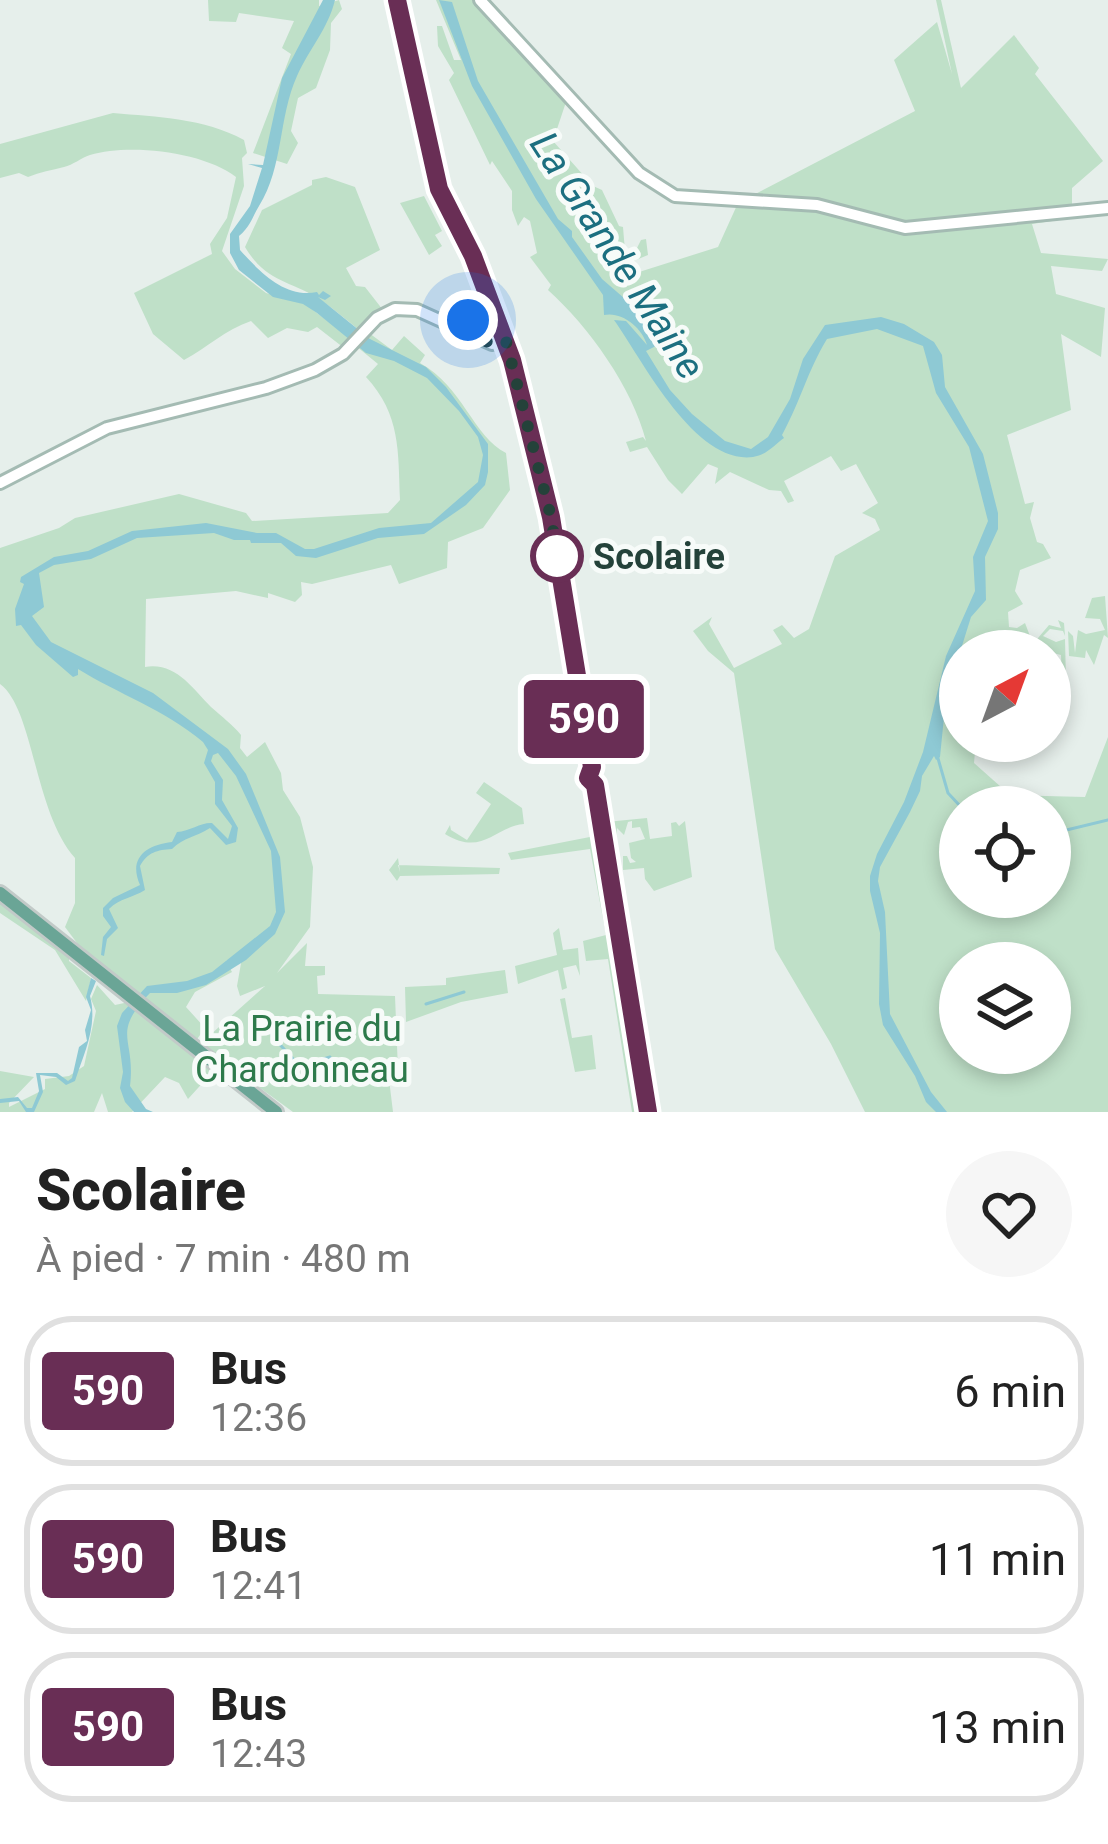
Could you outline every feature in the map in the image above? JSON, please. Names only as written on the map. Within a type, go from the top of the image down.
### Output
[{"type":"main road","points":[[398,0],[442,197],[506,341],[551,517],[648,1112]]},
{"type":"main road","points":[[0,893],[276,1112]]},
{"type":"street","points":[[480,0],[654,185],[682,198],[826,206],[905,228],[1108,208]]},
{"type":"street","points":[[459,329],[492,304]]},
{"type":"street","points":[[0,483],[88,435],[276,385],[326,364],[383,314],[417,310],[492,344],[506,341]]},
{"type":"green space","points":[[208,0],[319,0],[319,6],[339,0],[342,9],[331,23],[330,50],[316,88],[298,98],[291,131],[298,143],[287,164],[253,153],[291,54],[282,48],[294,21],[239,13],[236,22],[209,21]]},
{"type":"green space","points":[[436,0],[477,0],[566,102],[553,141],[602,190],[623,227],[625,251],[629,249],[633,256],[646,239],[648,255],[631,262],[636,273],[718,247],[738,203],[915,111],[894,60],[937,22],[952,74],[936,0],[941,0],[961,88],[1014,35],[1039,68],[1035,74],[1103,161],[1072,188],[1072,218],[1032,224],[1041,253],[1108,259],[1102,271],[1051,266],[1056,294],[1105,308],[1101,357],[1061,334],[1071,410],[1007,435],[1025,504],[1034,502],[1030,518],[1037,542],[1051,558],[1020,570],[1015,591],[1023,604],[1008,612],[1009,627],[1025,623],[1028,630],[939,630],[939,762],[974,762],[1000,786],[939,786],[939,918],[1071,918],[1071,797],[1085,797],[1108,737],[1108,1112],[865,1112],[775,949],[734,673],[693,631],[712,617],[709,624],[734,668],[782,644],[773,630],[782,625],[794,638],[809,629],[835,556],[880,530],[875,519],[862,513],[878,503],[856,464],[841,471],[831,456],[784,481],[794,501],[788,503],[781,491],[730,472],[715,484],[718,468],[708,464],[682,494],[647,447],[630,452],[626,442],[643,437],[646,441],[631,400],[607,359],[548,290],[551,285],[530,257],[537,253],[530,221],[524,217],[518,226],[512,191],[492,161],[490,165],[449,80],[454,73],[438,46],[437,26],[442,26],[454,60],[461,60]]},
{"type":"green space","points":[[113,113],[197,123],[244,140],[244,186],[222,251],[235,269],[266,293],[305,304],[353,340],[344,348],[317,327],[308,332],[287,328],[268,338],[251,321],[184,360],[153,334],[134,293],[212,254],[210,244],[227,218],[236,177],[186,156],[125,150],[90,155],[28,177],[19,173],[0,178],[0,144]]},
{"type":"green space","points":[[326,177],[355,187],[380,250],[346,268],[356,286],[365,287],[383,310],[360,331],[311,294],[271,275],[245,247],[262,210],[312,185],[312,180]]},
{"type":"green space","points":[[424,196],[442,231],[435,235],[442,246],[429,255],[400,203]]},
{"type":"green space","name":"La Prairie du Chardonneau","points":[[369,333],[392,350],[404,336],[425,355],[420,363],[447,385],[485,435],[506,453],[510,490],[483,528],[448,542],[447,568],[399,584],[391,565],[312,584],[301,582],[302,595],[295,602],[268,593],[268,598],[236,591],[146,599],[145,667],[166,668],[182,678],[241,735],[240,748],[247,757],[265,742],[281,773],[283,790],[300,817],[313,867],[310,927],[277,973],[307,943],[305,966],[325,966],[325,975],[317,976],[318,994],[395,996],[398,1070],[388,1071],[393,1112],[293,1112],[200,1044],[265,986],[240,996],[237,986],[243,952],[226,961],[232,972],[195,992],[186,1007],[205,1028],[195,1042],[86,955],[65,927],[75,903],[75,858],[51,815],[20,715],[0,684],[0,548],[75,518],[179,494],[246,513],[252,521],[388,513],[400,500],[398,450],[386,405],[366,377],[378,364],[356,346]]},
{"type":"green space","points":[[1105,596],[1108,638],[1104,635],[1094,665],[1086,650],[1085,658],[1071,656],[1071,634],[1075,653],[1078,630],[1086,634],[1105,630],[1100,619],[1085,618],[1092,598]]},
{"type":"green space","points":[[484,782],[522,808],[524,824],[479,842],[469,843],[445,834],[450,825],[467,840],[491,804],[476,793]]},
{"type":"green space","points":[[647,818],[650,839],[672,836],[671,823],[679,826],[685,821],[692,877],[654,891],[644,868],[623,870],[623,856],[636,862],[629,843],[645,839],[640,827],[632,828],[632,821],[624,835],[617,828],[615,846],[608,846],[606,822]]},
{"type":"green space","points":[[600,835],[644,1112],[632,1112],[608,959],[586,961],[583,941],[606,935],[590,849],[511,860],[508,853]]},
{"type":"green space","points":[[398,858],[399,865],[500,868],[499,874],[400,876],[397,881],[389,870]]},
{"type":"green space","points":[[0,898],[69,951],[69,961],[91,978],[86,1001],[55,950],[0,913]]},
{"type":"green space","points":[[559,928],[563,950],[578,948],[580,976],[576,965],[563,968],[567,988],[562,990],[558,970],[518,984],[515,966],[557,955],[553,933]]},
{"type":"green space","points":[[505,970],[508,993],[461,1002],[406,1022],[405,987],[446,985],[446,978]]},
{"type":"green space","points":[[97,985],[115,1005],[129,1002],[210,1066],[208,1077],[188,1099],[179,1083],[165,1077],[132,1112],[108,1112],[102,1093],[94,1112],[0,1112],[0,1071],[34,1077],[9,1107],[45,1089],[45,1079],[69,1076],[84,1066],[96,1011],[91,999]]},
{"type":"green space","points":[[565,998],[572,1038],[592,1035],[596,1069],[575,1072],[560,999]]},
{"type":"water","points":[[323,0],[335,0],[297,76],[273,175],[239,236],[240,250],[283,287],[331,296],[318,297],[370,339],[426,367],[488,444],[488,472],[485,485],[466,505],[424,534],[378,538],[316,558],[296,556],[281,543],[251,543],[214,533],[137,538],[91,559],[54,565],[39,573],[44,607],[32,616],[51,642],[153,693],[228,749],[246,774],[280,857],[285,912],[275,934],[246,960],[206,985],[177,993],[150,993],[131,1018],[127,1037],[130,1086],[153,1112],[134,1112],[120,1088],[123,1072],[117,1026],[122,1013],[147,986],[212,972],[270,926],[276,912],[271,851],[236,776],[218,753],[213,755],[211,761],[223,780],[222,800],[238,828],[236,842],[226,845],[210,828],[146,858],[140,866],[145,890],[109,909],[118,928],[101,955],[103,937],[111,927],[103,908],[140,885],[136,867],[142,854],[172,842],[177,832],[208,823],[228,839],[232,826],[215,804],[215,782],[204,763],[208,750],[203,742],[173,720],[78,669],[73,677],[21,625],[16,626],[15,609],[24,584],[21,577],[54,557],[88,551],[132,531],[206,523],[276,533],[314,549],[379,528],[431,523],[478,482],[483,455],[478,437],[427,378],[366,353],[303,304],[273,297],[239,270],[230,253],[230,234],[250,206],[262,168],[248,164],[263,165],[282,78]]},
{"type":"water","points":[[439,0],[452,2],[478,81],[558,219],[572,231],[602,279],[639,311],[662,343],[646,351],[670,390],[725,441],[751,449],[768,437],[790,399],[803,359],[825,325],[881,317],[934,342],[942,355],[945,387],[983,454],[998,513],[998,529],[985,557],[986,600],[967,630],[958,630],[975,591],[973,557],[988,521],[969,447],[936,393],[923,346],[877,329],[827,339],[784,438],[753,457],[731,455],[710,444],[654,382],[614,320],[626,321],[647,345],[641,332],[624,318],[604,315],[603,295],[536,199],[472,86]]},
{"type":"water","points":[[939,685],[939,758],[934,756],[922,776],[920,791],[880,867],[878,881],[885,912],[890,1014],[931,1092],[947,1112],[936,1112],[926,1102],[883,1025],[880,933],[870,891],[877,854],[923,752]]},
{"type":"water","points":[[91,978],[96,981],[90,996],[92,1007],[91,1029],[75,1081],[66,1085],[56,1077],[40,1075],[43,1092],[34,1112],[26,1112],[19,1101],[0,1103],[0,1099],[18,1097],[32,1108],[39,1091],[36,1073],[72,1078],[79,1047],[87,1041],[91,1010],[86,997]]},
{"type":"waterway","points":[[937,755],[946,786]]},
{"type":"waterway","points":[[1071,829],[1108,820]]},
{"type":"waterway","points":[[426,1004],[464,992]]},
{"type":"waterway","points":[[272,1036],[295,1061],[310,1063],[330,1057]]},
{"type":"bus line","name":"590","points":[[397,0],[439,189],[473,256],[504,336],[551,517],[593,772],[588,778],[595,785],[648,1112]]},
{"type":"place","name":"Scolaire","points":[[557,556]]},
{"type":"route","points":[[468,320],[459,329],[492,344],[506,341],[557,556]]},
{"type":"water label","name":"La Grande Maine","points":[[618,255]]}]
